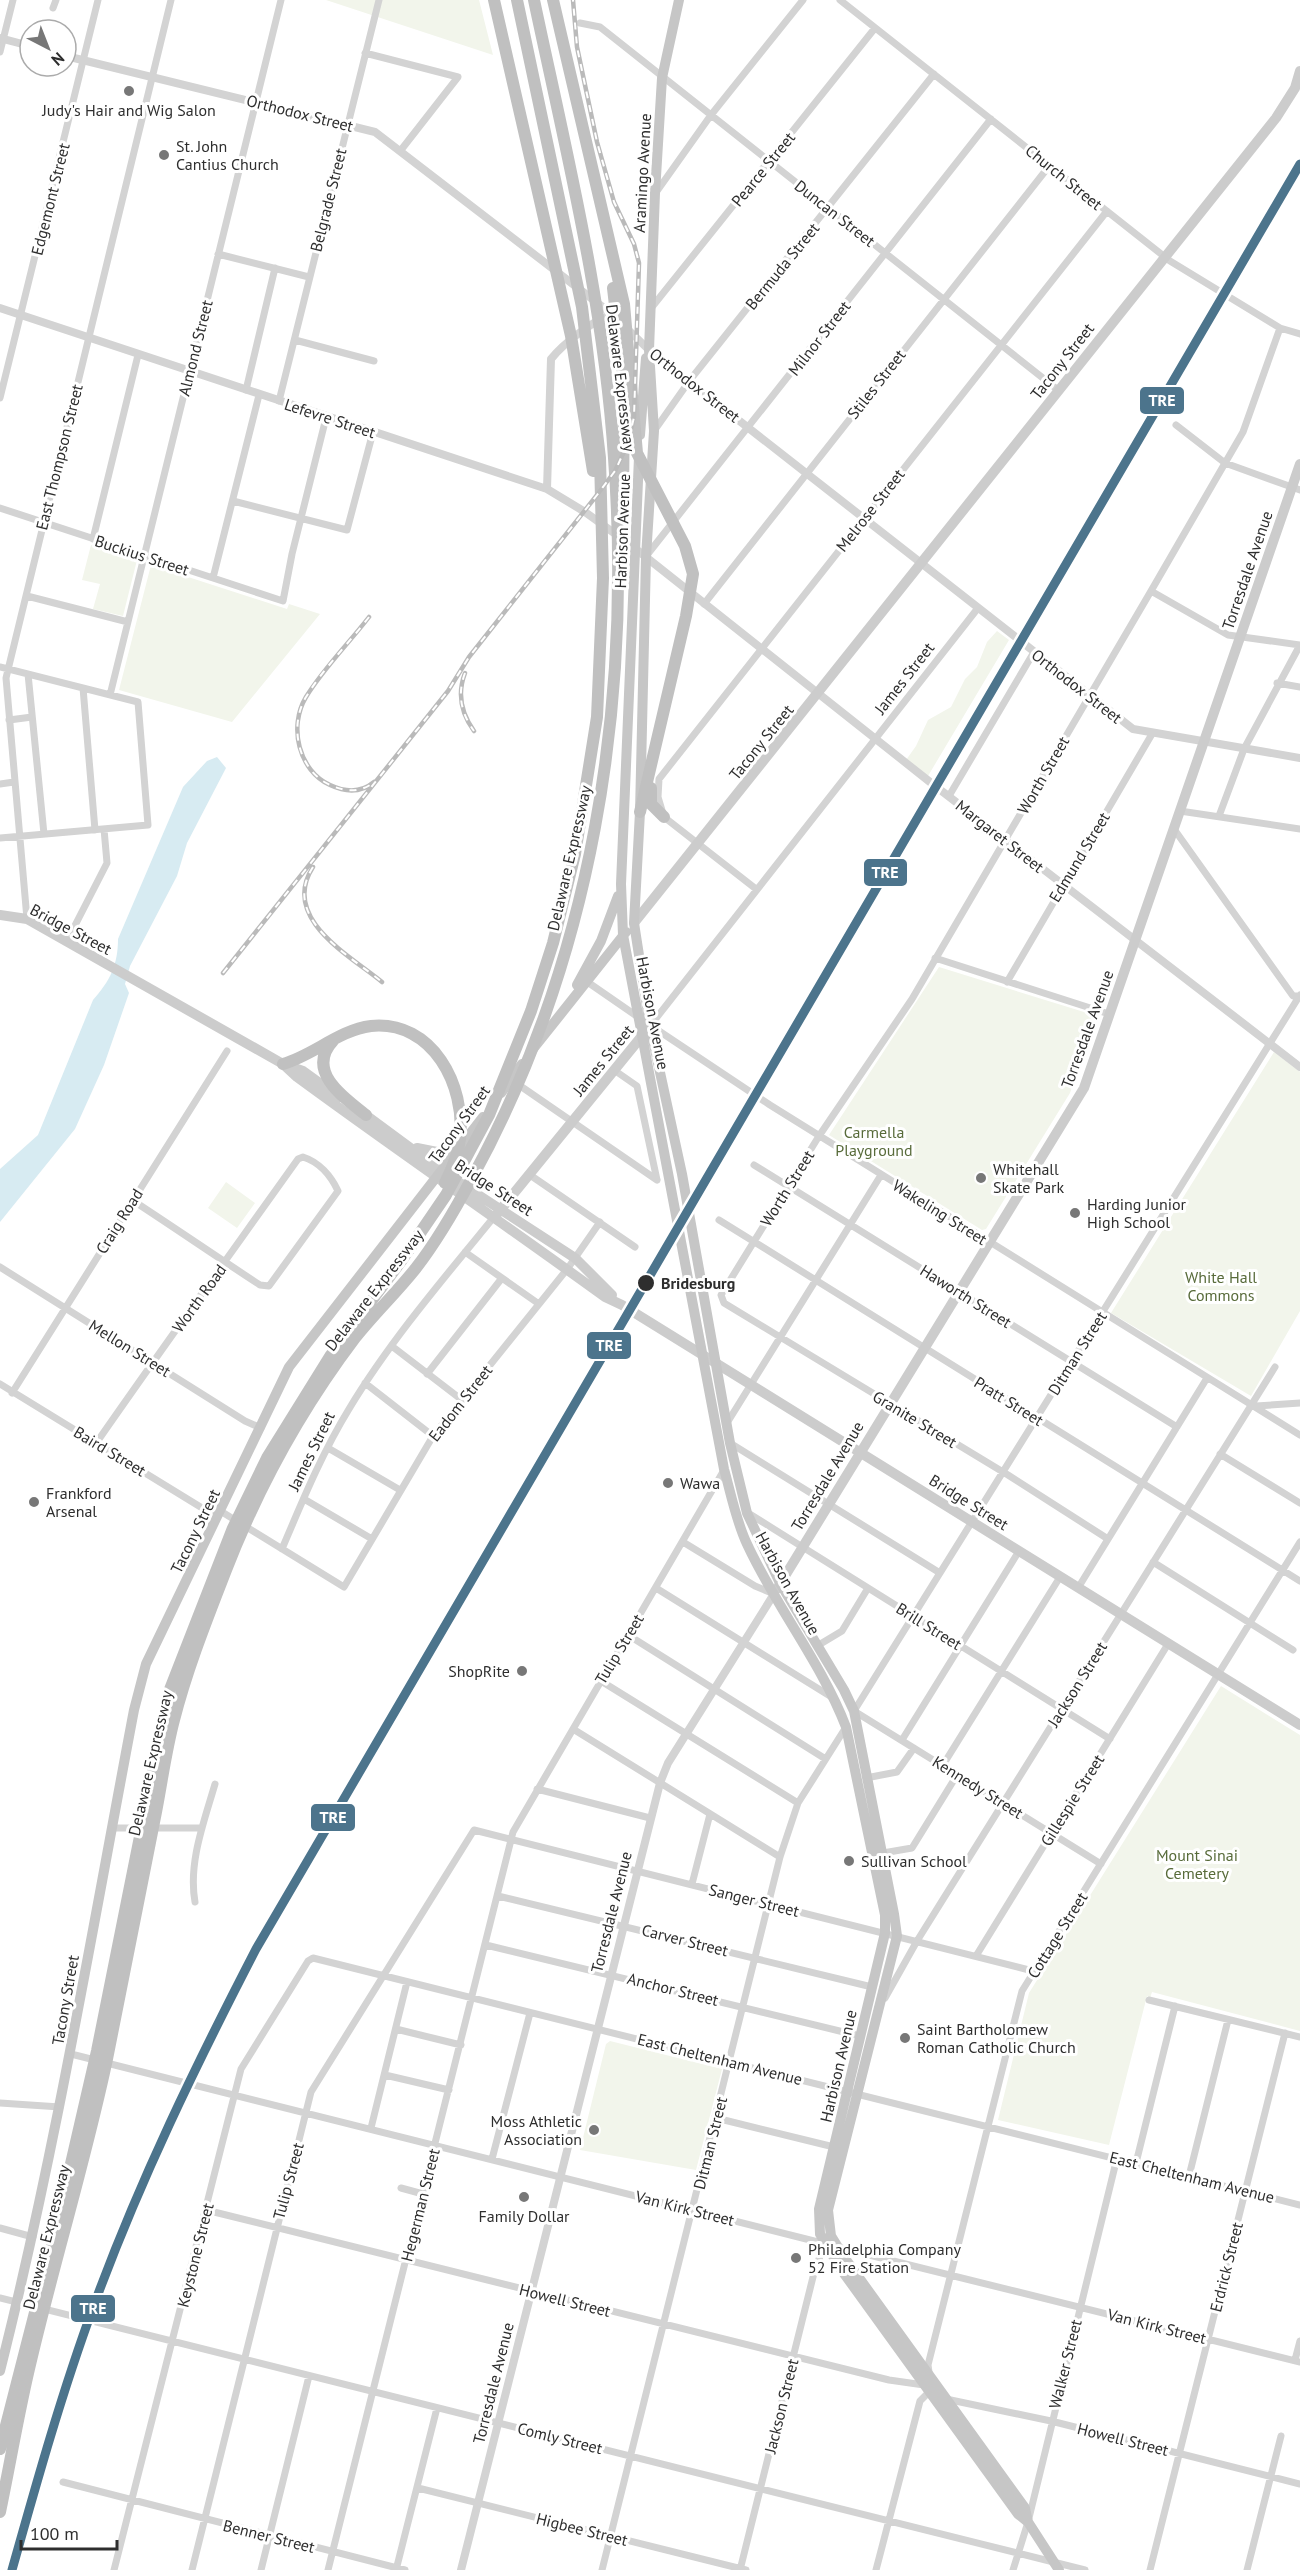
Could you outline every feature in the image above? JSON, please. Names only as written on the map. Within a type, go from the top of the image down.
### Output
[{"type":"highway","points":[[494,0],[596,459]]},
{"type":"highway","name":"Delaware Expressway","points":[[244,1517],[267,1458],[299,1402],[401,1261],[489,1115],[531,1011],[553,943],[575,854],[597,717],[603,623],[602,539],[590,359],[582,307],[517,0]]},
{"type":"highway","name":"Delaware Expressway","points":[[0,2449],[37,2319],[98,2073],[145,1835],[174,1718],[237,1531],[316,1395],[356,1336],[419,1264],[451,1215],[497,1129],[523,1072],[565,951],[588,868],[608,748],[615,679],[619,547],[614,457],[603,357],[580,215],[534,0]]},
{"type":"highway","points":[[553,0],[624,304],[637,453],[685,546],[693,574],[656,752],[640,812]]},
{"type":"highway","points":[[587,149],[612,282],[624,384],[625,484],[619,547]]},
{"type":"highway","points":[[656,752],[650,798],[653,808],[664,817]]},
{"type":"highway","points":[[283,1064],[299,1059],[354,1029],[373,1026],[400,1029],[424,1040],[443,1062],[452,1080],[460,1115],[460,1139],[456,1159],[436,1205]]},
{"type":"highway","points":[[336,1038],[325,1053],[324,1071],[336,1090],[366,1115]]},
{"type":"highway","name":"Delaware Expressway","points":[[0,2512],[37,2319]]},
{"type":"main road","name":"Aramingo Avenue","points":[[649,350],[662,78],[679,0]]},
{"type":"main road","name":"Tacony Street","points":[[0,2371],[33,2237],[71,2054],[112,1828],[144,1670],[222,1512],[289,1367],[440,1176],[565,1007],[699,844],[1164,256],[1276,118],[1295,88],[1300,71]]},
{"type":"main road","name":"Harbison Avenue","points":[[649,350],[654,431],[641,553],[621,884],[623,935],[719,1436],[747,1513],[780,1583],[854,1711],[883,1853],[897,1936],[882,2003],[834,2147],[818,2216],[819,2230],[825,2244],[1018,2514],[1028,2522],[1059,2567]]},
{"type":"main road","name":"Harbison Avenue","points":[[649,350],[644,363],[640,812],[634,923],[650,1026],[682,1174],[730,1443],[730,1468],[747,1543],[835,1699],[846,1727],[885,1916],[885,1933],[860,2036],[852,2093],[827,2218],[837,2247],[927,2384],[946,2399],[1025,2508],[1028,2522]]},
{"type":"main road","name":"Torresdale Avenue","points":[[774,1594],[859,1451],[1077,1101],[1240,635],[1296,488],[1300,464]]},
{"type":"main road","points":[[565,1007],[606,931],[621,884]]},
{"type":"main road","name":"Bridge Street","points":[[0,915],[27,919],[283,1064],[303,1071],[404,1142],[440,1176]]},
{"type":"main road","name":"James Street","points":[[497,1213],[650,1026]]},
{"type":"main road","name":"Bridge Street","points":[[283,1064],[297,1077],[440,1176],[497,1213],[575,1258],[622,1305]]},
{"type":"main road","points":[[404,1142],[422,1150],[438,1153],[462,1146]]},
{"type":"main road","name":"Bridge Street","points":[[497,1213],[605,1297],[622,1305],[1300,1725]]},
{"type":"main road","points":[[835,1699],[846,1694]]},
{"type":"main road","points":[[846,1727],[854,1711]]},
{"type":"street","points":[[0,52],[13,0]]},
{"type":"street","name":"Edgemont Street","points":[[0,398],[98,0]]},
{"type":"street","name":"East Thompson Street","points":[[27,919],[9,720],[3,679],[8,669],[27,596],[171,0]]},
{"type":"street","name":"Almond Street","points":[[110,695],[281,0]]},
{"type":"street","name":"Belgrade Street","points":[[279,401],[379,0]]},
{"type":"street","points":[[655,193],[711,116],[803,0]]},
{"type":"street","name":"Church Street","points":[[840,0],[1164,256],[1280,328],[1300,334]]},
{"type":"street","name":"Duncan Street","points":[[580,23],[600,27],[1058,390]]},
{"type":"street","name":"Pearce Street","points":[[650,310],[876,28]]},
{"type":"street","points":[[2,38],[18,43]]},
{"type":"street","points":[[366,53],[458,77],[400,150]]},
{"type":"street","name":"Orthodox Street","points":[[78,59],[375,132],[613,315],[649,350],[749,426],[1133,729],[1300,758]]},
{"type":"street","name":"Bermuda Street","points":[[654,431],[690,380],[934,74]]},
{"type":"street","name":"Milnor Street","points":[[641,553],[749,426],[991,119]]},
{"type":"street","name":"Stiles Street","points":[[704,604],[1050,165]]},
{"type":"street","name":"Melrose Street","points":[[664,817],[659,804],[658,779],[1107,211]]},
{"type":"street","points":[[218,254],[309,277]]},
{"type":"street","points":[[246,390],[275,268]]},
{"type":"street","name":"Lefevre Street","points":[[0,308],[547,489],[585,512],[641,553]]},
{"type":"street","points":[[547,489],[551,359],[557,351],[588,328],[605,316],[613,315]]},
{"type":"street","name":"Worth Street","points":[[721,1298],[819,1136],[912,999],[1243,432],[1280,328]]},
{"type":"street","points":[[295,340],[374,361]]},
{"type":"street","points":[[93,539],[138,355]]},
{"type":"street","points":[[213,578],[259,395]]},
{"type":"street","points":[[301,518],[326,417]]},
{"type":"street","points":[[1176,425],[1225,463],[1296,488]]},
{"type":"street","points":[[233,501],[347,529],[372,432]]},
{"type":"street","name":"Buckius Street","points":[[0,508],[283,601],[301,518]]},
{"type":"street","name":"Margaret Street","points":[[641,553],[818,695],[1300,1067]]},
{"type":"street","points":[[1151,591],[1228,635],[1300,645],[1277,683],[1244,749],[1219,816]]},
{"type":"street","points":[[27,596],[128,622]]},
{"type":"street","name":"James Street","points":[[650,1026],[978,608]]},
{"type":"street","points":[[949,796],[1034,652]]},
{"type":"street","points":[[0,667],[138,702],[148,825],[0,838]]},
{"type":"street","points":[[28,674],[44,834]]},
{"type":"street","points":[[1277,683],[1300,687]]},
{"type":"street","points":[[83,688],[95,830]]},
{"type":"street","points":[[9,720],[32,717]]},
{"type":"street","name":"Edmund Street","points":[[1007,982],[1152,734]]},
{"type":"street","points":[[0,784],[14,782]]},
{"type":"street","points":[[1180,811],[1300,829]]},
{"type":"street","points":[[664,817],[756,889]]},
{"type":"street","points":[[67,940],[107,863],[104,829]]},
{"type":"street","points":[[1174,829],[1293,996],[1300,996]]},
{"type":"street","points":[[935,958],[1109,1014]]},
{"type":"street","name":"Wakeling Street","points":[[586,981],[650,1026],[819,1136],[1300,1435]]},
{"type":"street","name":"Ditman Street","points":[[854,1711],[1300,996]]},
{"type":"street","name":"Craig Road","points":[[12,1393],[227,1051]]},
{"type":"street","points":[[511,1079],[657,1180],[637,1086],[614,1070]]},
{"type":"street","name":"Worth Road","points":[[97,1442],[298,1159],[303,1157],[312,1160],[328,1175],[338,1191],[269,1286],[260,1285],[225,1262]]},
{"type":"street","name":"Haworth Street","points":[[754,1165],[1177,1427]]},
{"type":"street","points":[[530,1175],[635,1247]]},
{"type":"street","points":[[726,1424],[882,1175]]},
{"type":"street","points":[[132,1200],[225,1262]]},
{"type":"street","name":"James Street","points":[[282,1549],[328,1448],[365,1383],[497,1213]]},
{"type":"street","name":"Pratt Street","points":[[719,1220],[1300,1581]]},
{"type":"street","name":"Eadom Street","points":[[334,1580],[344,1587],[433,1436],[568,1268],[600,1222]]},
{"type":"street","points":[[465,1252],[539,1304]]},
{"type":"street","name":"Mellon Street","points":[[0,1267],[244,1421],[261,1428]]},
{"type":"street","points":[[427,1374],[502,1278]]},
{"type":"street","name":"Granite Street","points":[[721,1298],[780,1337],[1108,1539]]},
{"type":"street","points":[[393,1347],[462,1400]]},
{"type":"street","name":"Jackson Street","points":[[882,2003],[917,1941],[1275,1367]]},
{"type":"street","points":[[1078,1588],[1207,1378]]},
{"type":"street","points":[[365,1383],[433,1436]]},
{"type":"street","name":"Baird Street","points":[[0,1384],[207,1511],[222,1512],[334,1580]]},
{"type":"street","points":[[1250,1405],[1265,1407],[1300,1403]]},
{"type":"street","points":[[719,1436],[940,1574]]},
{"type":"street","points":[[328,1448],[400,1490]]},
{"type":"street","points":[[1220,1454],[1300,1503]]},
{"type":"street","name":"Tulip Street","points":[[511,1839],[537,1790],[628,1635],[730,1468]]},
{"type":"street","points":[[304,1499],[372,1539]]},
{"type":"street","name":"Brill Street","points":[[747,1513],[1110,1739]]},
{"type":"street","points":[[683,1542],[755,1586],[774,1594]]},
{"type":"street","name":"Cottage Street","points":[[876,2570],[920,2401],[927,2384],[928,2365],[1022,1991],[1300,1542]]},
{"type":"street","points":[[902,1740],[1019,1551]]},
{"type":"street","points":[[1153,1562],[1293,1650]]},
{"type":"street","points":[[943,1765],[1060,1577]]},
{"type":"street","points":[[656,1588],[835,1699]]},
{"type":"street","points":[[818,1646],[842,1631],[868,1588]]},
{"type":"street","name":"Torresdale Avenue","points":[[461,2570],[660,1783],[686,1734],[774,1594]]},
{"type":"street","points":[[628,1635],[824,1758]]},
{"type":"street","name":"Gillespie Street","points":[[976,1956],[1168,1644]]},
{"type":"street","points":[[601,1681],[798,1803]]},
{"type":"street","name":"Kennedy Street","points":[[854,1711],[1101,1864]]},
{"type":"street","name":"Ditman Street","points":[[602,2570],[694,2210],[780,1857],[798,1803],[824,1758],[846,1727]]},
{"type":"street","points":[[573,1729],[780,1857]]},
{"type":"street","points":[[866,1778],[897,1772],[914,1748]]},
{"type":"street","points":[[883,1853],[912,1848],[957,1775]]},
{"type":"street","points":[[195,1902],[192,1882],[202,1828],[215,1784]]},
{"type":"street","points":[[537,1790],[650,1818]]},
{"type":"street","points":[[692,1884],[710,1814]]},
{"type":"street","points":[[112,1828],[202,1828]]},
{"type":"street","name":"Tulip Street","points":[[192,2570],[311,2092],[474,1830]]},
{"type":"street","name":"Sanger Street","points":[[474,1830],[1034,1971]]},
{"type":"street","name":"Hegerman Street","points":[[328,2570],[511,1839]]},
{"type":"street","name":"Carver Street","points":[[498,1896],[872,1987]]},
{"type":"street","name":"Anchor Street","points":[[486,1945],[860,2036]]},
{"type":"street","name":"East Cheltenham Avenue","points":[[315,1959],[1299,2204]]},
{"type":"street","name":"Keystone Street","points":[[114,2570],[241,2069],[308,1961],[315,1959]]},
{"type":"street","points":[[371,2128],[407,1982]]},
{"type":"street","points":[[1149,2000],[1300,2037]]},
{"type":"street","points":[[1136,2163],[1175,2006]]},
{"type":"street","points":[[492,2159],[530,2013]]},
{"type":"street","points":[[1189,2176],[1228,2020]]},
{"type":"street","points":[[396,2030],[461,2045]]},
{"type":"street","name":"Erdrick Street","points":[[1150,2570],[1285,2033]]},
{"type":"street","name":"Van Kirk Street","points":[[71,2054],[1298,2361]]},
{"type":"street","points":[[385,2075],[449,2090]]},
{"type":"street","points":[[0,2103],[60,2107]]},
{"type":"street","points":[[716,2118],[834,2147]]},
{"type":"street","name":"Walker Street","points":[[1013,2570],[1028,2522],[1117,2158]]},
{"type":"street","points":[[401,2188],[423,2194]]},
{"type":"street","points":[[1299,2204],[1300,2194]]},
{"type":"street","name":"Howell Street","points":[[206,2210],[908,2385],[927,2384]]},
{"type":"street","points":[[0,2228],[33,2237]]},
{"type":"street","name":"Jackson Street","points":[[742,2569],[817,2263],[825,2244]]},
{"type":"street","name":"Comly Street","points":[[0,2298],[1017,2552],[1059,2567],[1085,2570]]},
{"type":"street","points":[[1298,2361],[1300,2341]]},
{"type":"street","points":[[261,2570],[309,2376]]},
{"type":"street","name":"Howell Street","points":[[946,2399],[1051,2421],[1300,2484]]},
{"type":"street","points":[[399,2569],[437,2408]]},
{"type":"street","points":[[1247,2570],[1281,2436]]},
{"type":"street","name":"Benner Street","points":[[63,2482],[399,2569]]},
{"type":"street","name":"Higbee Street","points":[[418,2488],[742,2569]]},
{"type":"green space","points":[[326,0],[479,0],[493,55]]},
{"type":"green space","points":[[91,545],[137,560],[123,616],[93,609],[100,584],[82,580]]},
{"type":"green space","points":[[151,565],[287,609],[289,604],[320,614],[232,722],[119,690]]},
{"type":"green space","points":[[997,631],[1009,640],[928,776],[906,760],[916,746],[928,720],[951,707],[965,679],[977,667],[987,642]]},
{"type":"green space","name":"Carmella Playground","points":[[939,967],[1097,1016],[1070,1093],[986,1229],[982,1230],[829,1135]]},
{"type":"green space","name":"White Hall Commons","points":[[1274,1052],[1300,1072],[1300,1311],[1251,1396],[1111,1313]]},
{"type":"green space","points":[[226,1182],[255,1203],[237,1228],[208,1208]]},
{"type":"green space","name":"Mount Sinai Cemetery","points":[[1221,1686],[1300,1735],[1300,2031],[1152,1992],[1150,1998],[1147,1996],[1109,2145],[998,2120],[1029,1993]]},
{"type":"green space","points":[[610,2041],[722,2069],[696,2170],[580,2150],[606,2044]]},
{"type":"shaded area","points":[[217,757],[226,768],[187,843],[177,876],[130,966],[125,984],[129,993],[104,1065],[75,1129],[0,1222],[0,1169],[38,1135],[93,1000],[112,972],[118,939],[183,787],[207,761]]},
{"type":"railway","points":[[223,973],[448,691],[469,657],[615,471],[628,443],[634,417],[639,263],[634,244],[614,202],[597,142],[577,47],[573,0]]},
{"type":"railway","points":[[369,617],[328,666],[306,697],[298,721],[298,734],[304,759],[311,770],[330,785],[341,789],[358,790],[374,782]]},
{"type":"railway","points":[[465,673],[461,688],[463,710],[474,731]]},
{"type":"railway","points":[[313,867],[305,885],[305,903],[312,919],[337,947],[382,982]]},
{"type":"transit line","name":"TRE","points":[[12,2570],[40,2470],[82,2338],[111,2259],[169,2124],[256,1949],[1300,164]]},
{"type":"place","name":"Judy's Hair and Wig Salon","points":[[129,91]]},
{"type":"place","name":"St. John Cantius Church","points":[[164,155]]},
{"type":"place","name":"Whitehall Skate Park","points":[[981,1178]]},
{"type":"place","name":"Harding Junior High School","points":[[1075,1213]]},
{"type":"place","name":"Bridesburg","points":[[646,1283]]},
{"type":"place","name":"Wawa","points":[[668,1483]]},
{"type":"place","name":"Frankford Arsenal","points":[[34,1502]]},
{"type":"place","name":"ShopRite","points":[[522,1671]]},
{"type":"place","name":"Sullivan School","points":[[849,1861]]},
{"type":"place","name":"Saint Bartholomew Roman Catholic Church","points":[[905,2038]]},
{"type":"place","name":"Moss Athletic Association","points":[[594,2130]]},
{"type":"place","name":"Family Dollar","points":[[524,2197]]},
{"type":"place","name":"Philadelphia Company 52 Fire Station","points":[[796,2258]]}]
